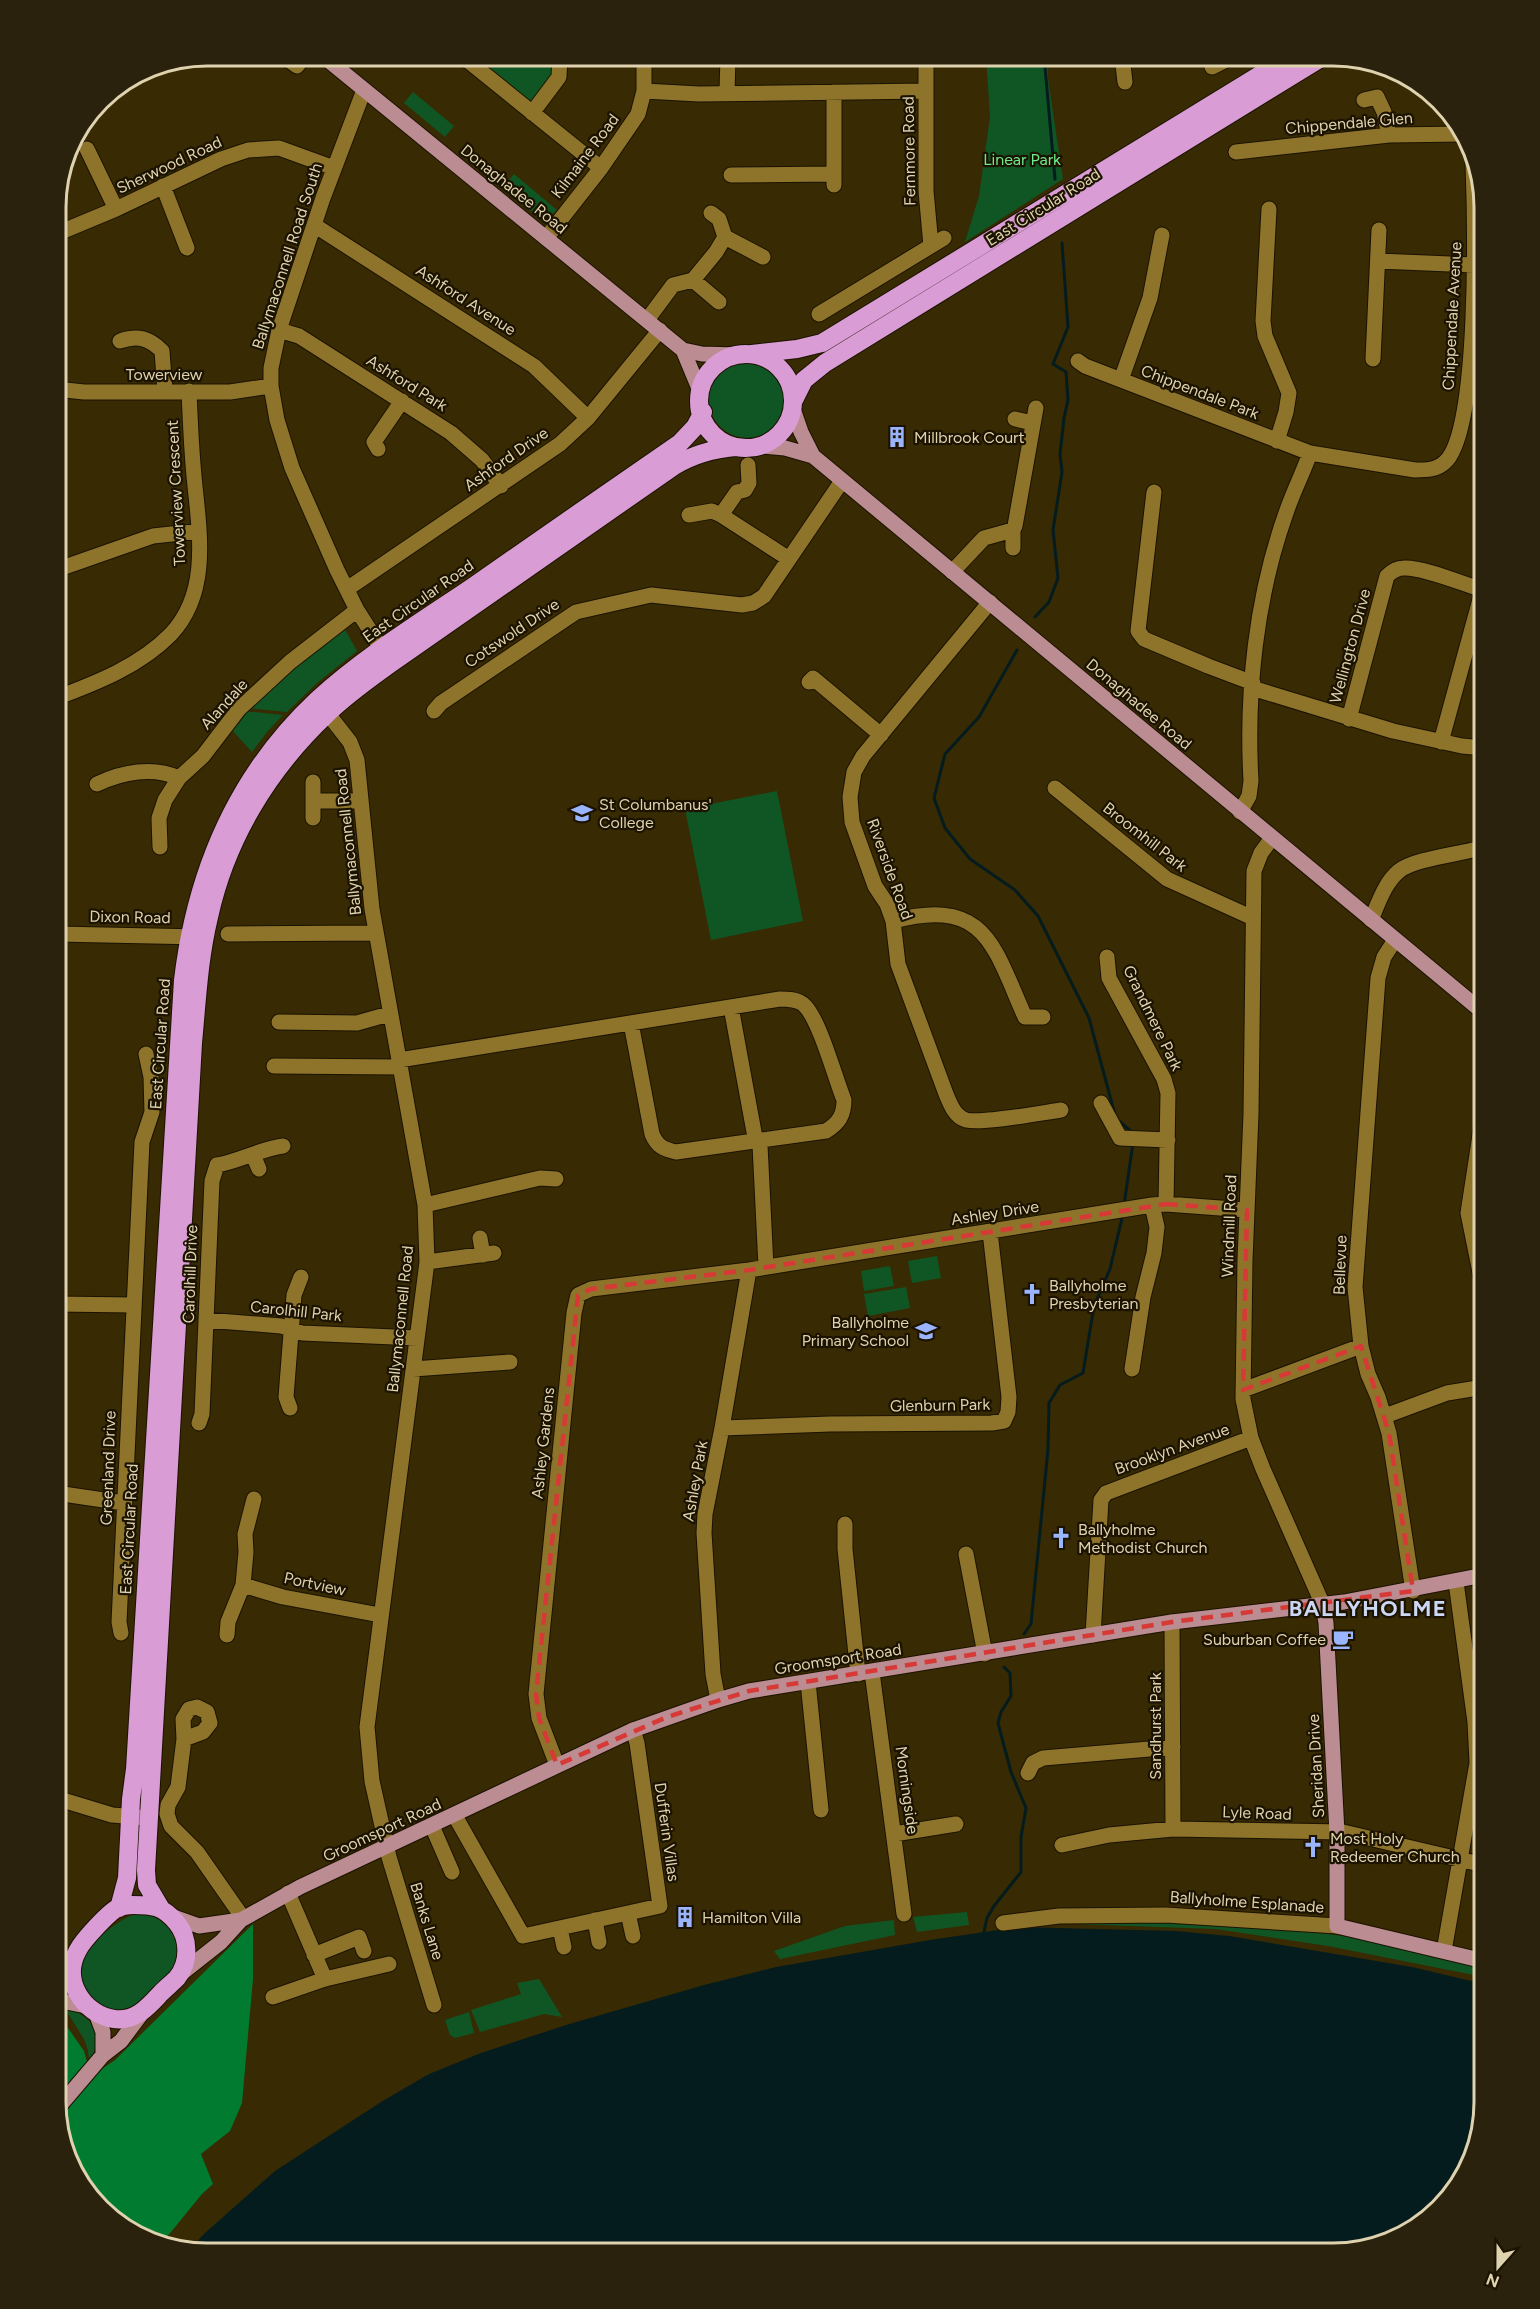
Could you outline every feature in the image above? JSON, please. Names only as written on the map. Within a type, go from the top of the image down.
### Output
[{"type":"highway","name":"East Circular Road","points":[[745,355],[797,349],[822,343],[1275,66]]},
{"type":"highway","name":"East Circular Road","points":[[793,406],[804,380],[825,363],[1308,66]]},
{"type":"highway","points":[[745,355],[765,358],[777,365],[786,376],[792,388],[793,406],[789,421],[782,432],[772,440],[761,446],[735,447],[713,434],[705,424],[699,402],[700,391],[705,378],[725,359],[745,355]]},
{"type":"highway","name":"East Circular Road","points":[[119,1908],[127,1878],[183,980],[230,848],[281,763],[322,707],[386,656],[680,442],[695,427],[703,412]]},
{"type":"highway","name":"East Circular Road","points":[[386,656],[688,457],[709,449],[735,447]]},
{"type":"highway","name":"East Circular Road","points":[[166,1911],[147,1885],[146,1870],[197,937]]},
{"type":"highway","points":[[133,1905],[166,1911],[181,1928],[187,1947],[186,1959],[178,1976],[142,2013],[125,2019],[117,2019],[91,2010],[79,1998],[73,1982],[73,1967],[78,1950],[105,1919],[119,1908],[133,1905]]},
{"type":"main road","name":"Donaghadee Road","points":[[335,66],[683,350],[700,391]]},
{"type":"main road","points":[[683,350],[702,354],[745,355]]},
{"type":"main road","points":[[793,406],[801,432],[813,456]]},
{"type":"main road","name":"Donaghadee Road","points":[[761,446],[785,448],[813,456],[1474,1004]]},
{"type":"main road","name":"Groomsport Road","points":[[242,1919],[288,1893],[432,1827],[633,1730],[749,1691],[1172,1622],[1323,1605],[1474,1578]]},
{"type":"main road","name":"Sheridan Drive","points":[[1323,1605],[1327,1635],[1336,1833],[1337,1926]]},
{"type":"main road","points":[[166,1911],[199,1926],[242,1919]]},
{"type":"main road","points":[[178,1976],[221,1942],[242,1919]]},
{"type":"main road","name":"Ballyholme Esplanade","points":[[1337,1926],[1474,1958]]},
{"type":"main road","points":[[66,1967],[78,1950]]},
{"type":"main road","points":[[66,2003],[91,2010],[103,2032],[103,2055]]},
{"type":"main road","points":[[66,2098],[103,2055],[121,2041],[142,2013]]},
{"type":"street","points":[[474,66],[601,168]]},
{"type":"street","points":[[532,113],[559,77],[560,66]]},
{"type":"street","name":"Kilmaine Road","points":[[546,238],[601,168],[638,114],[644,91],[644,66]]},
{"type":"street","points":[[727,93],[728,66]]},
{"type":"street","name":"Fernmore Road","points":[[819,314],[938,242],[926,191],[926,66]]},
{"type":"street","points":[[1124,66],[1127,84]]},
{"type":"street","name":"Ballymaconnell Road South","points":[[364,90],[334,168],[279,330],[271,368],[271,386],[277,420],[292,468],[337,570],[357,610],[386,656]]},
{"type":"street","points":[[644,91],[727,93],[926,91]]},
{"type":"street","points":[[731,175],[834,180],[834,92]]},
{"type":"street","points":[[1364,100],[1377,97],[1384,112],[1389,135]]},
{"type":"street","name":"Chippendale Glen","points":[[1236,152],[1389,135],[1454,134]]},
{"type":"street","name":"Sherwood Road","points":[[66,230],[116,209],[221,159],[248,150],[279,148],[334,168]]},
{"type":"street","points":[[87,149],[116,209]]},
{"type":"street","points":[[163,186],[187,248]]},
{"type":"street","name":"Chippendale Avenue","points":[[1473,194],[1474,265]]},
{"type":"street","points":[[1269,209],[1263,321],[1265,336],[1289,393],[1277,441]]},
{"type":"street","points":[[711,213],[718,219],[725,237],[763,257]]},
{"type":"street","name":"Ashford Avenue","points":[[314,225],[534,366],[588,418]]},
{"type":"street","points":[[1373,359],[1379,230]]},
{"type":"street","points":[[647,320],[674,285],[693,279],[716,252],[725,237]]},
{"type":"street","points":[[1121,380],[1150,298],[1156,242]]},
{"type":"street","points":[[1378,261],[1474,265]]},
{"type":"street","points":[[693,279],[719,302]]},
{"type":"street","name":"Ashford Park","points":[[279,330],[298,336],[451,433],[482,460],[501,486]]},
{"type":"street","name":"Ashford Drive","points":[[347,589],[560,444],[588,418],[660,330]]},
{"type":"street","points":[[120,341],[142,337],[154,342],[162,351],[165,391]]},
{"type":"street","name":"Chippendale Avenue","points":[[1310,453],[1415,470],[1431,469],[1446,462],[1458,442],[1474,354]]},
{"type":"street","name":"Chippendale Park","points":[[1078,361],[1085,366],[1310,453]]},
{"type":"street","name":"Towerview","points":[[66,390],[230,392],[271,386]]},
{"type":"street","name":"Towerview Crescent","points":[[66,694],[97,683],[137,661],[172,633],[186,614],[199,573],[199,531],[192,464],[189,391]]},
{"type":"street","points":[[378,449],[375,442],[402,401]]},
{"type":"street","points":[[1013,548],[1013,530],[1034,415],[1015,419]]},
{"type":"street","points":[[1240,812],[1248,796],[1251,781],[1253,685],[1263,601],[1286,511],[1310,453]]},
{"type":"street","points":[[722,515],[736,492],[749,493],[748,465]]},
{"type":"street","name":"Cotswold Drive","points":[[434,711],[576,612],[651,595],[742,605],[753,603],[764,596],[842,480]]},
{"type":"street","points":[[1154,492],[1138,631],[1144,639],[1253,685],[1349,719],[1441,742],[1474,746]]},
{"type":"street","points":[[689,515],[712,511],[722,515],[789,559]]},
{"type":"street","points":[[952,572],[984,538],[1013,530]]},
{"type":"street","points":[[66,566],[144,538],[199,531]]},
{"type":"street","name":"Wellington Drive","points":[[1349,719],[1387,576],[1402,567],[1474,584]]},
{"type":"street","name":"Riverside Road","points":[[990,602],[863,756],[854,772],[850,797],[852,822],[875,886],[887,904],[893,921],[898,964],[946,1094],[957,1114],[966,1120],[993,1119],[1061,1110]]},
{"type":"street","name":"Alandale","points":[[160,847],[159,818],[165,800],[179,778],[203,756],[239,709],[290,662],[357,610]]},
{"type":"street","points":[[1441,742],[1474,623]]},
{"type":"street","points":[[809,682],[813,678],[881,735]]},
{"type":"street","name":"Ballymaconnell Road","points":[[322,707],[350,742],[360,772],[368,875],[376,933],[425,1205],[427,1262],[367,1727],[372,1781],[387,1847]]},
{"type":"street","points":[[97,784],[116,776],[156,770],[179,778]]},
{"type":"street","points":[[313,782],[313,818]]},
{"type":"street","name":"Broomhill Park","points":[[1055,788],[1167,879],[1252,918]]},
{"type":"street","points":[[313,801],[362,801]]},
{"type":"street","name":"Windmill Road","points":[[1272,838],[1261,853],[1254,871],[1243,1390],[1245,1417],[1251,1438],[1323,1605]]},
{"type":"street","points":[[1371,920],[1390,882],[1400,870],[1415,864],[1474,850]]},
{"type":"street","points":[[893,921],[917,915],[940,914],[959,917],[971,922],[982,931],[994,947],[1025,1017],[1043,1017]]},
{"type":"street","points":[[228,934],[376,933]]},
{"type":"street","name":"Dixon Road","points":[[66,934],[197,937]]},
{"type":"street","name":"Bellevue","points":[[1395,940],[1384,957],[1378,978],[1355,1287],[1361,1346],[1368,1374],[1385,1416],[1413,1590]]},
{"type":"street","name":"Grandmere Park","points":[[1107,957],[1109,978],[1164,1079],[1168,1093],[1167,1140],[1154,1253],[1143,1297],[1132,1369]]},
{"type":"street","points":[[274,1065],[399,1063],[631,1023],[791,999],[802,1003],[812,1014],[844,1100],[844,1112],[836,1125],[826,1131],[756,1137],[676,1152],[663,1149],[655,1142],[652,1134],[631,1023]]},
{"type":"street","points":[[731,1007],[756,1137],[760,1145],[766,1267]]},
{"type":"street","points":[[279,1023],[357,1023],[389,1014]]},
{"type":"street","name":"Greenland Drive","points":[[121,1634],[119,1622],[124,1503],[142,1142],[152,1112],[151,1077],[144,1061]]},
{"type":"street","points":[[1101,1103],[1120,1138],[1167,1140]]},
{"type":"street","name":"Carolhill Drive","points":[[199,1423],[202,1414],[212,1180],[217,1165],[235,1162],[270,1148],[283,1146]]},
{"type":"street","points":[[253,1155],[259,1169]]},
{"type":"street","points":[[1474,1176],[1468,1213],[1474,1226]]},
{"type":"street","points":[[425,1205],[540,1178],[556,1179]]},
{"type":"street","name":"Ashley Drive","points":[[749,1270],[1159,1204],[1247,1210]]},
{"type":"street","name":"Glenburn Park","points":[[722,1428],[830,1424],[992,1424],[1004,1421],[1008,1412],[1008,1397],[990,1232]]},
{"type":"street","points":[[427,1262],[488,1254],[480,1238]]},
{"type":"street","name":"Ashley Park","points":[[718,1700],[713,1674],[704,1533],[705,1514],[749,1270]]},
{"type":"street","name":"Ashley Gardens","points":[[557,1765],[539,1718],[536,1694],[573,1324],[578,1295],[591,1289],[749,1270]]},
{"type":"street","points":[[290,1408],[286,1397],[291,1330],[294,1295],[301,1277]]},
{"type":"street","points":[[66,1304],[133,1305]]},
{"type":"street","name":"Carolhill Park","points":[[206,1320],[281,1326],[302,1333],[417,1338]]},
{"type":"street","points":[[1243,1390],[1361,1346]]},
{"type":"street","points":[[413,1369],[510,1362]]},
{"type":"street","points":[[1385,1416],[1447,1393],[1474,1389]]},
{"type":"street","name":"Brooklyn Avenue","points":[[1093,1635],[1101,1500],[1106,1493],[1251,1438]]},
{"type":"street","points":[[66,1494],[124,1503]]},
{"type":"street","points":[[224,1626],[243,1585],[242,1518],[254,1499]]},
{"type":"street","name":"Morningside","points":[[845,1524],[845,1549],[894,1834],[904,1914]]},
{"type":"street","points":[[966,1554],[985,1654]]},
{"type":"street","points":[[1456,1582],[1474,1686]]},
{"type":"street","name":"Portview","points":[[243,1585],[283,1597],[380,1615]]},
{"type":"street","name":"Sandhurst Park","points":[[1172,1622],[1173,1829]]},
{"type":"street","points":[[808,1682],[821,1810]]},
{"type":"street","name":"Dufferin Villas","points":[[455,1815],[523,1936],[660,1906],[637,1743],[633,1730]]},
{"type":"street","points":[[184,1738],[178,1787],[168,1804],[167,1814],[171,1826],[197,1852],[242,1919]]},
{"type":"street","points":[[1028,1773],[1033,1763],[1043,1758],[1173,1747]]},
{"type":"street","points":[[1443,1951],[1474,1779]]},
{"type":"street","points":[[66,1801],[112,1815],[149,1818]]},
{"type":"street","points":[[894,1834],[956,1824]]},
{"type":"street","points":[[432,1827],[452,1872]]},
{"type":"street","name":"Lyle Road","points":[[1062,1845],[1109,1835],[1173,1829],[1343,1832],[1474,1862]]},
{"type":"street","name":"Banks Lane","points":[[387,1847],[434,2005]]},
{"type":"street","points":[[288,1893],[323,1976]]},
{"type":"street","points":[[628,1913],[633,1936]]},
{"type":"street","name":"Ballyholme Esplanade","points":[[1003,1923],[1059,1916],[1166,1915],[1337,1926]]},
{"type":"street","points":[[595,1920],[600,1942]]},
{"type":"street","points":[[560,1928],[564,1947]]},
{"type":"street","points":[[314,1955],[359,1937],[364,1951]]},
{"type":"street","points":[[273,1997],[323,1976],[389,1964]]},
{"type":"highlighted area","points":[[1166,1204],[1247,1210],[1243,1390],[1361,1346],[1389,1433],[1413,1591],[1172,1622],[749,1691],[667,1717],[557,1765],[539,1718],[536,1694],[578,1295],[591,1289],[749,1270]]},
{"type":"green space","points":[[481,66],[555,66],[537,100],[529,103]]},
{"type":"green space","name":"Linear Park","points":[[987,66],[1047,66],[1063,179],[965,242],[979,196],[990,117]]},
{"type":"green space","points":[[413,92],[454,126],[445,137],[404,103]]},
{"type":"green space","points":[[514,174],[557,210],[550,216],[535,214],[502,188]]},
{"type":"green space","points":[[747,362],[761,365],[774,373],[782,386],[785,400],[782,414],[774,427],[761,435],[747,438],[733,435],[720,427],[712,414],[709,400],[712,386],[720,373],[733,365]]},
{"type":"green space","points":[[343,626],[357,651],[317,683],[287,712],[247,708]]},
{"type":"green space","points":[[243,711],[283,715],[252,752],[230,728]]},
{"type":"green space","points":[[777,791],[803,921],[711,940],[685,809]]},
{"type":"green space","points":[[937,1256],[941,1278],[912,1283],[908,1261]]},
{"type":"green space","points":[[890,1266],[894,1286],[864,1291],[861,1271]]},
{"type":"green space","points":[[906,1287],[910,1308],[868,1316],[864,1294]]},
{"type":"green space","points":[[967,1912],[969,1925],[917,1932],[913,1917]]},
{"type":"green space","points":[[135,1914],[152,1916],[171,1931],[178,1952],[175,1967],[160,1986],[135,2007],[120,2011],[98,2005],[89,1997],[85,1989],[80,1972],[84,1959],[88,1950],[102,1935],[119,1922]]},
{"type":"green space","points":[[1171,1919],[1305,1931],[1365,1939],[1474,1966],[1474,1975],[1328,1946],[1216,1929],[1046,1923]]},
{"type":"green space","points":[[894,1920],[895,1935],[780,1959],[774,1951],[845,1926]]},
{"type":"green space","points":[[253,1924],[253,1979],[242,2103],[230,2131],[201,2154],[213,2184],[167,2237],[136,2224],[107,2202],[85,2173],[71,2139],[66,2102],[66,2025],[84,2051],[91,2076],[115,2060]]},
{"type":"green space","points":[[539,1979],[562,2017],[544,2014],[480,2032],[471,2010],[521,1994],[517,1983]]},
{"type":"green space","points":[[66,2008],[89,2021],[96,2034],[94,2052],[89,2062],[84,2039]]},
{"type":"green space","points":[[469,2012],[474,2033],[455,2038],[450,2035],[445,2020]]},
{"type":"water","points":[[1018,1927],[1176,1931],[1229,1936],[1412,1967],[1474,1982],[1473,2121],[1463,2156],[1445,2188],[1419,2214],[1387,2232],[1352,2242],[196,2243],[275,2171],[381,2102],[429,2074],[481,2053],[566,2025],[704,1985],[776,1967]]},
{"type":"waterway","points":[[1045,66],[1055,179]]},
{"type":"waterway","points":[[1035,617],[1049,602],[1058,578],[1053,530],[1062,472],[1060,454],[1068,400],[1066,372],[1053,364],[1068,327],[1062,243]]},
{"type":"waterway","points":[[1017,650],[979,717],[945,754],[934,798],[945,828],[970,859],[1015,890],[1038,916],[1089,1018],[1115,1115]]},
{"type":"waterway","points":[[1119,1121],[1134,1134]]},
{"type":"waterway","points":[[1124,1205],[1133,1143]]},
{"type":"waterway","points":[[1024,1634],[1031,1624],[1048,1449],[1049,1403],[1060,1385],[1083,1373],[1094,1306],[1110,1269],[1123,1214]]},
{"type":"waterway","points":[[984,1932],[987,1918],[994,1906],[1021,1872],[1021,1837],[1026,1808],[1011,1772],[998,1723],[1001,1712],[1011,1696],[1010,1673],[1004,1667]]},
{"type":"place","name":"Millbrook Court","points":[[897,437]]},
{"type":"place","name":"St Columbanus' College","points":[[582,813]]},
{"type":"place","name":"Ballyholme Presbyterian","points":[[1032,1294]]},
{"type":"place","name":"Ballyholme Primary School","points":[[926,1331]]},
{"type":"place","name":"Ballyholme Methodist Church","points":[[1061,1538]]},
{"type":"place","name":"Suburban Coffee","points":[[1343,1639]]},
{"type":"place","name":"Most Holy Redeemer Church","points":[[1313,1847]]},
{"type":"place","name":"Hamilton Villa","points":[[685,1917]]},
{"type":"district","name":"BALLYHOLME","points":[[1368,1608]]}]
